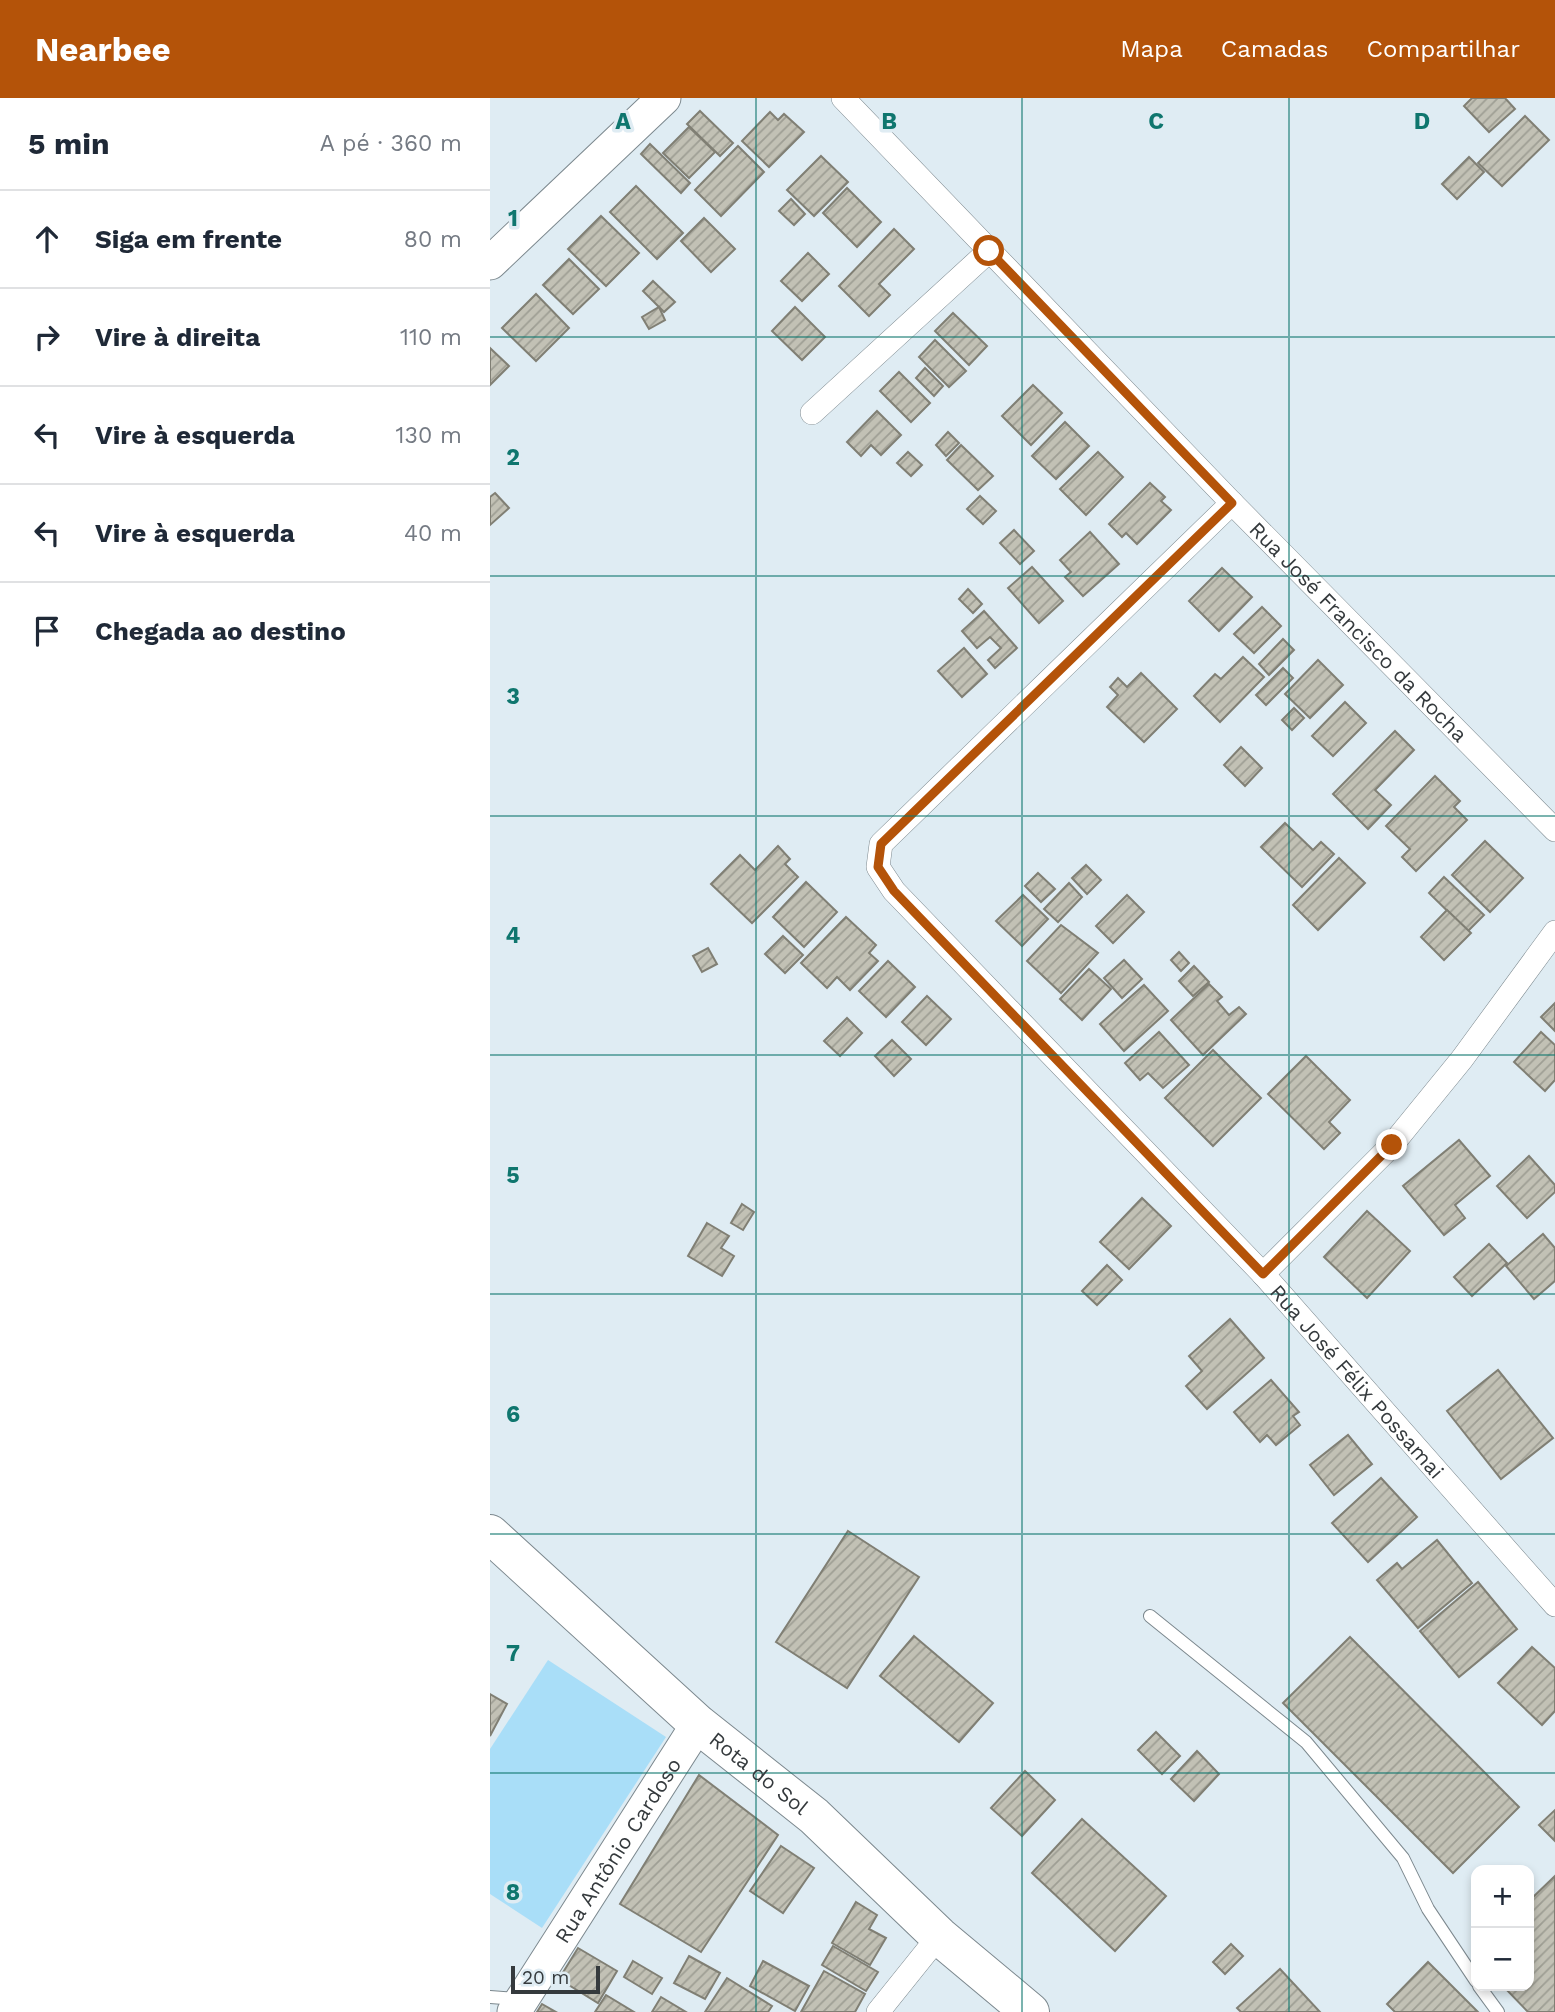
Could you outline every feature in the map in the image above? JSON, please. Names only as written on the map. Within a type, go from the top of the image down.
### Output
[{"type":"highway","name":"Rota do Sol","points":[[490,1534],[698,1724],[814,1816],[939,1936],[1030,2012]]},
{"type":"street","points":[[490,263],[664,98]]},
{"type":"street","name":"Rua José Francisco da Rocha","points":[[842,98],[1232,503],[1555,830]]},
{"type":"street","points":[[812,413],[989,251]]},
{"type":"street","name":"Rua José Félix Possamai","points":[[1232,503],[881,844],[878,867],[894,891],[1263,1274],[1555,1605]]},
{"type":"street","points":[[1263,1274],[1392,1145],[1462,1059],[1555,932]]},
{"type":"street","name":"Rua Antônio Cardoso","points":[[509,2003],[698,1724]]},
{"type":"street","points":[[878,2012],[939,1936]]},
{"type":"lane","points":[[1150,1616],[1306,1742],[1403,1858],[1428,1909],[1471,1974]]},
{"type":"lane","points":[[1483,1991],[1498,2012]]},
{"type":"shaded area","points":[[548,1660],[666,1737],[542,1928],[490,1894],[490,1749]]},
{"type":"building","points":[[1472,98],[1505,98],[1515,109],[1489,132],[1464,106]]},
{"type":"building","points":[[700,111],[733,143],[720,156],[687,124]]},
{"type":"building","points":[[770,112],[778,120],[784,114],[804,132],[769,167],[742,141]]},
{"type":"building","points":[[1525,116],[1549,140],[1502,186],[1478,163]]},
{"type":"building","points":[[689,127],[715,152],[689,178],[663,153]]},
{"type":"building","points":[[650,144],[690,183],[681,193],[641,154]]},
{"type":"building","points":[[738,146],[764,172],[721,216],[695,190]]},
{"type":"building","points":[[821,156],[848,182],[814,216],[787,190]]},
{"type":"building","points":[[1469,157],[1484,172],[1457,199],[1442,184]]},
{"type":"building","points":[[636,186],[683,233],[657,259],[610,212]]},
{"type":"building","points":[[847,188],[881,222],[857,247],[823,213]]},
{"type":"building","points":[[791,199],[805,214],[794,225],[779,211]]},
{"type":"building","points":[[601,216],[639,253],[606,286],[568,249]]},
{"type":"building","points":[[704,218],[735,249],[711,272],[681,241]]},
{"type":"building","points":[[894,229],[914,249],[879,284],[890,295],[869,316],[839,286]]},
{"type":"building","points":[[808,253],[829,274],[802,301],[781,281]]},
{"type":"building","points":[[569,259],[599,289],[573,314],[543,285]]},
{"type":"building","points":[[653,281],[675,302],[664,312],[643,291]]},
{"type":"building","points":[[536,294],[569,328],[536,361],[502,328]]},
{"type":"building","points":[[659,307],[665,320],[649,329],[642,317]]},
{"type":"building","points":[[795,307],[825,337],[802,360],[772,331]]},
{"type":"building","points":[[953,313],[987,346],[969,365],[935,331]]},
{"type":"building","points":[[935,340],[966,371],[949,387],[919,357]]},
{"type":"building","points":[[490,348],[509,366],[490,385]]},
{"type":"building","points":[[925,368],[943,386],[934,396],[916,378]]},
{"type":"building","points":[[899,372],[930,403],[911,422],[880,391]]},
{"type":"building","points":[[1033,385],[1062,413],[1031,445],[1002,416]]},
{"type":"building","points":[[877,411],[901,435],[881,455],[871,445],[861,456],[847,442]]},
{"type":"building","points":[[1065,422],[1089,446],[1056,479],[1032,456]]},
{"type":"building","points":[[948,432],[959,443],[946,456],[936,445]]},
{"type":"building","points":[[961,445],[993,476],[978,490],[947,460]]},
{"type":"building","points":[[908,452],[922,465],[911,476],[897,463]]},
{"type":"building","points":[[1098,452],[1123,477],[1086,515],[1060,489]]},
{"type":"building","points":[[1150,483],[1165,497],[1161,501],[1171,510],[1137,544],[1126,533],[1122,537],[1109,524]]},
{"type":"building","points":[[495,493],[509,508],[490,525],[490,497]]},
{"type":"building","points":[[980,496],[996,511],[983,524],[967,509]]},
{"type":"building","points":[[1014,530],[1034,551],[1020,564],[1000,543]]},
{"type":"building","points":[[1090,532],[1119,564],[1083,596],[1065,577],[1071,572],[1060,560]]},
{"type":"building","points":[[1032,567],[1063,601],[1039,623],[1008,588]]},
{"type":"building","points":[[1222,568],[1252,597],[1219,631],[1189,601]]},
{"type":"building","points":[[968,589],[982,604],[973,613],[959,599]]},
{"type":"building","points":[[1262,607],[1281,626],[1254,653],[1234,634]]},
{"type":"building","points":[[984,611],[1017,648],[995,668],[988,660],[1001,648],[990,637],[977,648],[962,631]]},
{"type":"building","points":[[1283,639],[1294,650],[1269,675],[1259,664]]},
{"type":"building","points":[[964,648],[987,674],[962,697],[938,671]]},
{"type":"building","points":[[1243,657],[1264,677],[1220,722],[1194,696],[1215,674],[1221,679]]},
{"type":"building","points":[[1318,660],[1343,685],[1310,718],[1285,694]]},
{"type":"building","points":[[1283,668],[1293,678],[1266,705],[1256,695]]},
{"type":"building","points":[[1141,673],[1177,709],[1144,742],[1107,707],[1118,695],[1110,687],[1118,678],[1127,687]]},
{"type":"building","points":[[1345,702],[1366,723],[1333,756],[1312,736]]},
{"type":"building","points":[[1294,708],[1304,718],[1292,730],[1282,720]]},
{"type":"building","points":[[1395,731],[1414,750],[1375,790],[1391,805],[1368,829],[1333,794]]},
{"type":"building","points":[[1241,747],[1262,768],[1245,786],[1224,765]]},
{"type":"building","points":[[1435,776],[1460,801],[1454,807],[1467,820],[1416,871],[1402,857],[1410,849],[1386,826]]},
{"type":"building","points":[[1285,823],[1313,850],[1321,842],[1334,854],[1302,887],[1261,847]]},
{"type":"building","points":[[1485,841],[1523,878],[1490,912],[1452,875]]},
{"type":"building","points":[[778,846],[790,859],[785,864],[798,877],[752,923],[711,884],[740,855],[755,870]]},
{"type":"building","points":[[1339,858],[1365,883],[1318,930],[1293,905]]},
{"type":"building","points":[[1086,865],[1101,880],[1087,894],[1072,878]]},
{"type":"building","points":[[1038,873],[1055,889],[1041,902],[1025,886]]},
{"type":"building","points":[[1444,877],[1484,915],[1468,931],[1429,893]]},
{"type":"building","points":[[806,882],[837,912],[804,947],[773,917]]},
{"type":"building","points":[[1069,883],[1082,897],[1058,922],[1044,909]]},
{"type":"building","points":[[1023,895],[1048,919],[1022,946],[996,921]]},
{"type":"building","points":[[1127,895],[1144,912],[1113,943],[1096,926]]},
{"type":"building","points":[[1447,910],[1471,933],[1444,960],[1421,937]]},
{"type":"building","points":[[846,917],[876,945],[869,953],[878,961],[850,990],[837,977],[827,988],[801,963]]},
{"type":"building","points":[[1061,925],[1098,953],[1061,993],[1027,961]]},
{"type":"building","points":[[783,936],[803,955],[785,973],[765,954]]},
{"type":"building","points":[[708,948],[717,964],[702,972],[693,956]]},
{"type":"building","points":[[1179,952],[1189,963],[1181,971],[1171,960]]},
{"type":"building","points":[[1124,960],[1142,979],[1122,998],[1104,978]]},
{"type":"building","points":[[888,961],[915,987],[886,1017],[859,991]]},
{"type":"building","points":[[1194,966],[1209,982],[1193,996],[1179,981]]},
{"type":"building","points":[[1089,969],[1111,989],[1082,1020],[1060,999]]},
{"type":"building","points":[[1209,984],[1222,997],[1217,1001],[1229,1015],[1239,1007],[1246,1014],[1203,1055],[1171,1020]]},
{"type":"building","points":[[1144,985],[1168,1011],[1124,1051],[1100,1024]]},
{"type":"building","points":[[927,996],[951,1019],[926,1045],[902,1022]]},
{"type":"building","points":[[1555,1003],[1555,1031],[1541,1017]]},
{"type":"building","points":[[847,1018],[862,1033],[840,1056],[824,1041]]},
{"type":"building","points":[[1159,1032],[1189,1065],[1163,1088],[1148,1073],[1140,1080],[1125,1063]]},
{"type":"building","points":[[1541,1032],[1555,1045],[1555,1080],[1545,1091],[1514,1062]]},
{"type":"building","points":[[892,1040],[911,1059],[894,1076],[875,1056]]},
{"type":"building","points":[[1213,1050],[1261,1098],[1213,1146],[1165,1098]]},
{"type":"building","points":[[1306,1056],[1350,1100],[1329,1122],[1340,1133],[1324,1149],[1268,1094]]},
{"type":"building","points":[[1459,1140],[1490,1176],[1455,1205],[1465,1218],[1444,1235],[1403,1186]]},
{"type":"building","points":[[1529,1156],[1555,1185],[1555,1192],[1527,1218],[1497,1186]]},
{"type":"building","points":[[1142,1198],[1171,1226],[1129,1269],[1100,1242]]},
{"type":"building","points":[[742,1204],[754,1212],[743,1230],[731,1223]]},
{"type":"building","points":[[1367,1211],[1410,1251],[1367,1298],[1324,1257]]},
{"type":"building","points":[[707,1223],[729,1236],[721,1248],[734,1256],[722,1276],[688,1256]]},
{"type":"building","points":[[1543,1234],[1555,1248],[1555,1281],[1534,1299],[1506,1266]]},
{"type":"building","points":[[1489,1244],[1507,1263],[1472,1296],[1454,1277]]},
{"type":"building","points":[[1107,1265],[1122,1280],[1097,1305],[1082,1291]]},
{"type":"building","points":[[1230,1319],[1264,1358],[1207,1409],[1186,1386],[1202,1371],[1189,1356]]},
{"type":"building","points":[[1498,1370],[1553,1438],[1501,1479],[1447,1411]]},
{"type":"building","points":[[1271,1380],[1299,1412],[1293,1416],[1300,1425],[1276,1445],[1267,1435],[1260,1442],[1234,1412]]},
{"type":"building","points":[[1348,1435],[1372,1464],[1334,1495],[1310,1465]]},
{"type":"building","points":[[1381,1478],[1417,1517],[1368,1562],[1332,1523]]},
{"type":"building","points":[[848,1531],[919,1577],[847,1688],[776,1642]]},
{"type":"building","points":[[1437,1540],[1472,1583],[1418,1628],[1377,1580],[1397,1563],[1402,1569]]},
{"type":"building","points":[[1478,1582],[1517,1629],[1459,1677],[1420,1631]]},
{"type":"building","points":[[914,1636],[993,1703],[959,1742],[880,1676]]},
{"type":"building","points":[[1350,1637],[1519,1807],[1453,1873],[1283,1703]]},
{"type":"building","points":[[1532,1647],[1555,1668],[1555,1711],[1542,1725],[1498,1683]]},
{"type":"building","points":[[490,1694],[507,1704],[490,1736]]},
{"type":"building","points":[[1156,1732],[1180,1756],[1162,1774],[1138,1750]]},
{"type":"building","points":[[1197,1751],[1219,1774],[1194,1801],[1171,1779]]},
{"type":"building","points":[[1025,1771],[1055,1800],[1022,1836],[991,1808]]},
{"type":"building","points":[[699,1775],[778,1835],[701,1952],[620,1904]]},
{"type":"building","points":[[1555,1810],[1555,1841],[1539,1825]]},
{"type":"building","points":[[1082,1819],[1166,1896],[1115,1951],[1032,1873]]},
{"type":"building","points":[[781,1846],[814,1868],[783,1913],[750,1891]]},
{"type":"building","points":[[1555,1876],[1555,2012],[1528,2012],[1508,1991],[1534,1991],[1534,1896]]},
{"type":"building","points":[[856,1902],[877,1915],[869,1929],[886,1938],[870,1965],[832,1943]]},
{"type":"building","points":[[1231,1944],[1243,1956],[1225,1974],[1213,1962]]},
{"type":"building","points":[[833,1946],[878,1972],[866,1991],[822,1965]]},
{"type":"building","points":[[578,1948],[617,1971],[598,2003],[559,1979]]},
{"type":"building","points":[[689,1956],[720,1973],[705,1999],[674,1983]]},
{"type":"building","points":[[633,1961],[662,1978],[652,1994],[624,1977]]},
{"type":"building","points":[[763,1961],[809,1986],[795,2011],[750,1986]]},
{"type":"building","points":[[1428,1962],[1478,2012],[1395,2012],[1387,2004]]},
{"type":"building","points":[[1280,1969],[1320,2012],[1241,2012],[1237,2008]]},
{"type":"building","points":[[824,1971],[865,1994],[855,2012],[801,2012]]},
{"type":"building","points":[[727,1978],[772,2006],[768,2012],[705,2012]]},
{"type":"building","points":[[606,1995],[634,2012],[595,2012]]},
{"type":"building","points":[[661,1997],[686,2012],[652,2012]]},
{"type":"building","points":[[542,2004],[556,2012],[537,2012]]},
{"type":"route","points":[[989,251],[1232,503],[881,844],[878,867],[894,891],[1263,1274],[1392,1145]]}]
